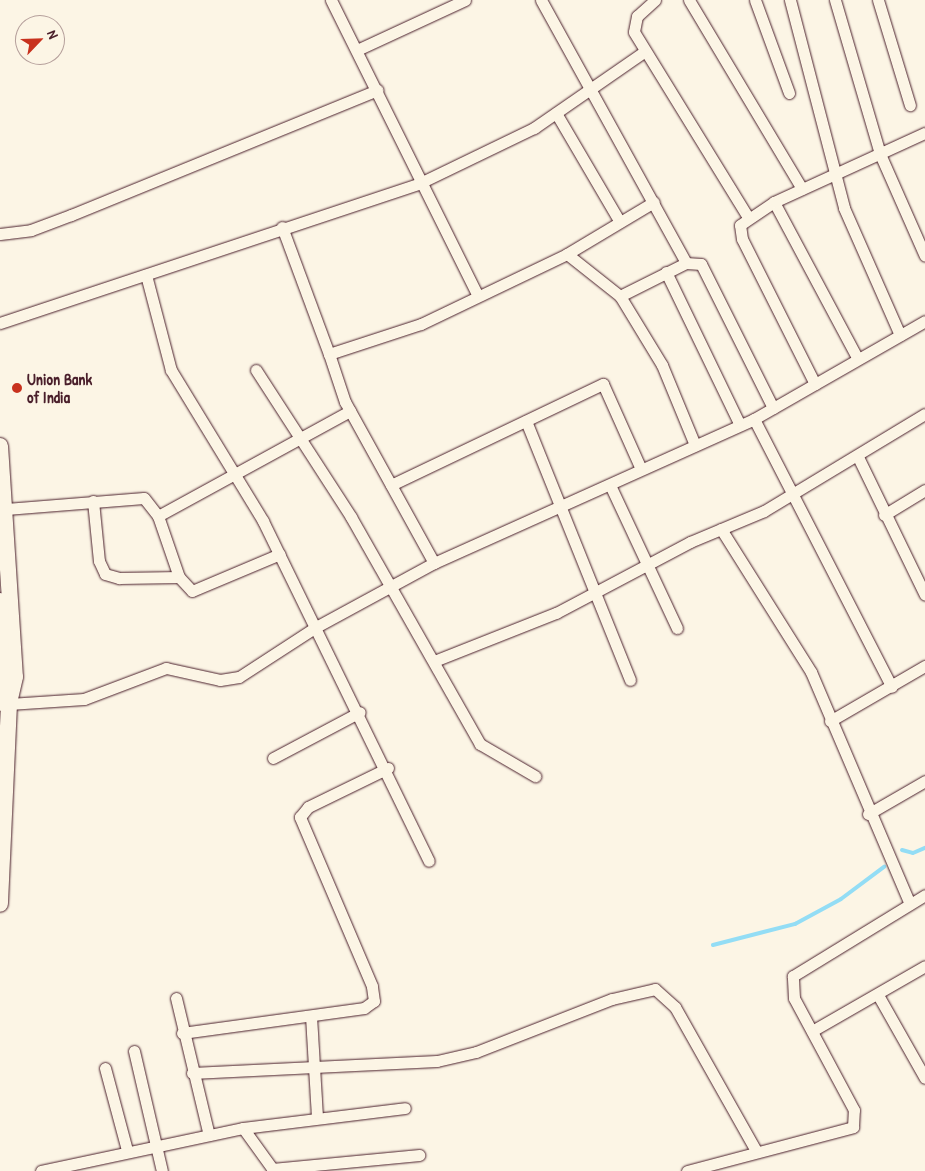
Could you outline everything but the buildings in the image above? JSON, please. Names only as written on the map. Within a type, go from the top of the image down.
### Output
[{"type":"main road","points":[[0,446],[6,509],[15,677],[3,709],[0,768]]},
{"type":"main road","points":[[0,601],[3,709],[0,904]]},
{"type":"street","points":[[331,0],[378,90],[420,183],[478,296]]},
{"type":"street","points":[[357,50],[465,0]]},
{"type":"street","points":[[541,0],[593,88],[686,262]]},
{"type":"street","points":[[654,0],[632,24],[645,51],[747,216]]},
{"type":"street","points":[[689,0],[802,190]]},
{"type":"street","points":[[755,0],[790,93]]},
{"type":"street","points":[[790,0],[844,208],[900,335]]},
{"type":"street","points":[[835,0],[880,154],[925,256]]},
{"type":"street","points":[[878,0],[910,104]]},
{"type":"street","points":[[0,323],[146,275],[282,227],[420,183],[498,149],[556,113],[645,51]]},
{"type":"street","points":[[0,234],[31,230],[71,215],[378,90]]},
{"type":"street","points":[[556,113],[620,222]]},
{"type":"street","points":[[815,384],[742,239],[740,225],[747,216],[774,202],[925,133]]},
{"type":"street","points":[[329,354],[421,324],[566,254],[654,202]]},
{"type":"street","points":[[774,202],[858,359]]},
{"type":"street","points":[[282,227],[350,411],[434,563]]},
{"type":"street","points":[[566,254],[620,296],[662,364],[695,445]]},
{"type":"street","points":[[620,296],[686,262],[697,262],[710,276],[773,408]]},
{"type":"street","points":[[666,272],[740,425]]},
{"type":"street","points":[[146,275],[171,370],[237,476],[280,554],[388,768],[430,860]]},
{"type":"street","points":[[3,709],[84,699],[166,668],[220,680],[239,677],[316,626],[434,563],[558,509],[641,469],[740,425],[925,321]]},
{"type":"street","points":[[256,370],[391,586],[480,744],[534,776]]},
{"type":"street","points":[[391,484],[602,384],[641,469]]},
{"type":"street","points":[[158,516],[237,476],[350,411]]},
{"type":"street","points":[[434,661],[556,613],[649,563],[794,494],[858,457],[925,414]]},
{"type":"street","points":[[754,418],[892,687]]},
{"type":"street","points":[[526,421],[558,509],[596,593],[630,680]]},
{"type":"street","points":[[858,457],[884,515],[920,577],[925,596]]},
{"type":"street","points":[[610,485],[649,563],[677,628]]},
{"type":"street","points":[[884,515],[925,490]]},
{"type":"street","points":[[6,509],[138,497],[158,516],[185,587],[197,591],[280,554]]},
{"type":"street","points":[[94,501],[99,561],[105,574],[119,578],[180,577]]},
{"type":"street","points":[[721,529],[792,638],[830,721],[868,814],[910,904]]},
{"type":"street","points":[[830,721],[892,687],[925,666]]},
{"type":"street","points":[[273,758],[360,712]]},
{"type":"street","points":[[182,1033],[364,1008],[374,1001],[374,994],[300,817],[308,807],[388,768]]},
{"type":"street","points":[[868,814],[925,781]]},
{"type":"street","points":[[687,1171],[756,1151],[786,1147],[853,1127],[854,1110],[790,986],[792,976],[925,895]]},
{"type":"street","points":[[812,1031],[878,995],[925,966]]},
{"type":"street","points":[[192,1073],[437,1061],[476,1052],[612,998],[655,988],[675,1007],[756,1151]]},
{"type":"street","points":[[878,995],[925,1078]]},
{"type":"street","points":[[176,998],[182,1033],[209,1135]]},
{"type":"street","points":[[311,1016],[312,1067],[317,1117]]},
{"type":"street","points":[[134,1052],[162,1171]]},
{"type":"street","points":[[105,1068],[127,1150]]},
{"type":"street","points":[[41,1171],[127,1150],[243,1128],[317,1117],[405,1108]]},
{"type":"street","points":[[243,1128],[273,1170],[419,1155]]},
{"type":"waterway","points":[[902,850],[913,853],[925,848]]},
{"type":"waterway","points":[[713,945],[795,924],[841,899],[884,867]]},
{"type":"place","name":"Union Bank of India","points":[[17,388]]}]
